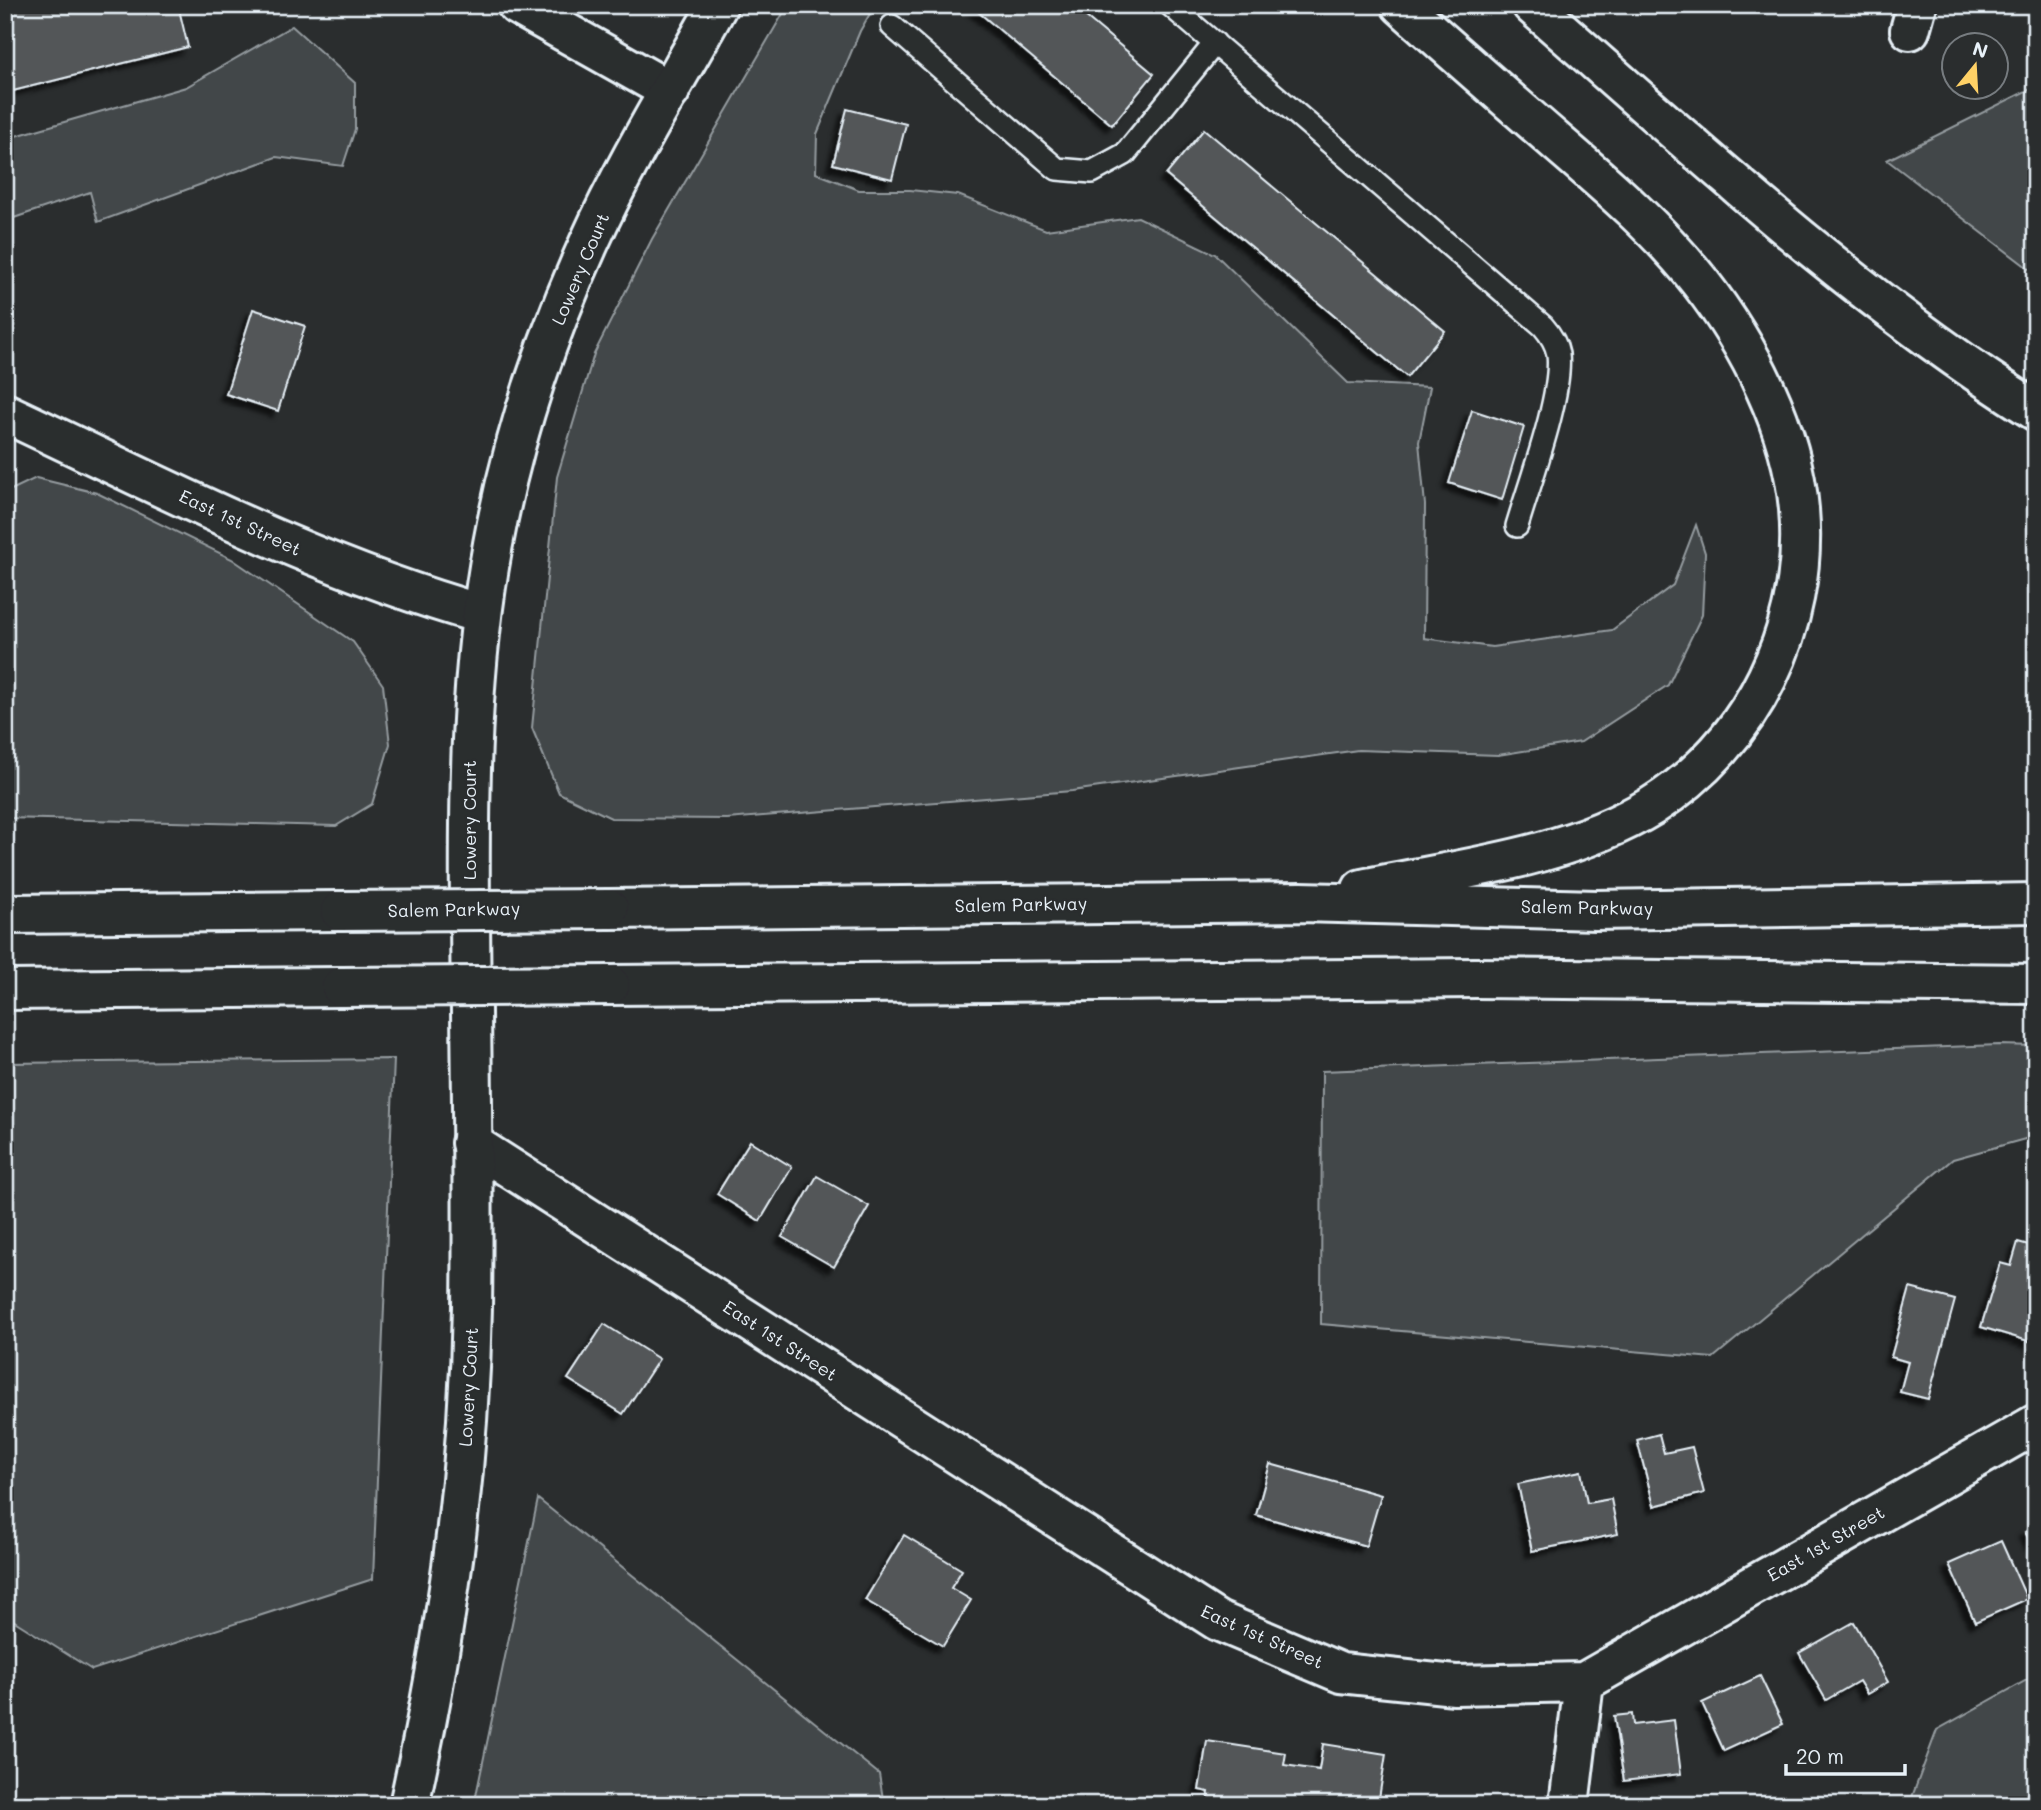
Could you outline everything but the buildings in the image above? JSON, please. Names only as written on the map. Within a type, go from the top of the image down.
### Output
[{"type":"main road","points":[[517,5],[670,91]]},
{"type":"main road","name":"Lowery Court","points":[[409,1805],[447,1614],[470,1404],[469,763],[481,614],[511,464],[559,314],[596,230],[718,5]]},
{"type":"main road","points":[[1301,902],[1528,854],[1614,825],[1652,806],[1716,754],[1742,722],[1765,684],[1784,640],[1801,553],[1799,506],[1775,414],[1734,330],[1700,282],[1625,202],[1401,5]]},
{"type":"main road","points":[[1532,5],[1759,204],[1872,296],[1990,382],[2036,411]]},
{"type":"main road","name":"East 1st Street","points":[[5,413],[318,558],[418,596],[481,614]]},
{"type":"main road","name":"Salem Parkway","points":[[5,915],[1301,902],[1596,910],[2036,903]]},
{"type":"main road","points":[[5,990],[1450,978],[2036,984]]},
{"type":"main road","name":"East 1st Street","points":[[471,1143],[1218,1621],[1341,1673],[1455,1685],[1584,1682],[2036,1424]]},
{"type":"main road","points":[[1569,1805],[1584,1682]]},
{"type":"lane","points":[[1170,5],[1543,326],[1553,340],[1558,354],[1556,388],[1517,526]]},
{"type":"lane","points":[[892,26],[1057,169],[1093,172],[1125,154],[1215,43]]},
{"type":"shaded area","points":[[788,5],[875,5],[860,31],[817,134],[816,173],[859,190],[910,190],[958,195],[1046,230],[1138,217],[1215,254],[1348,383],[1430,387],[1419,442],[1425,505],[1424,638],[1492,647],[1612,630],[1673,585],[1696,525],[1705,553],[1702,615],[1668,685],[1581,742],[1498,755],[1358,750],[1072,791],[727,819],[611,818],[559,793],[532,728],[557,477],[594,354],[652,239]]},
{"type":"shaded area","points":[[292,26],[355,83],[355,129],[343,166],[276,157],[98,222],[90,192],[5,221],[5,139],[186,87]]},
{"type":"shaded area","points":[[2036,86],[2036,274],[1887,160],[2004,102],[2010,102],[2010,99]]},
{"type":"shaded area","points":[[36,478],[97,493],[232,559],[353,642],[383,685],[390,744],[372,804],[336,826],[5,818],[5,493]]},
{"type":"shaded area","points":[[1999,1045],[2036,1046],[2036,1136],[1953,1159],[1713,1358],[1321,1324],[1322,1071]]},
{"type":"shaded area","points":[[394,1059],[373,1579],[92,1670],[5,1615],[5,1063]]},
{"type":"shaded area","points":[[538,1499],[879,1774],[884,1805],[474,1805]]},
{"type":"shaded area","points":[[2036,1675],[2036,1805],[1909,1805],[1937,1730]]}]
